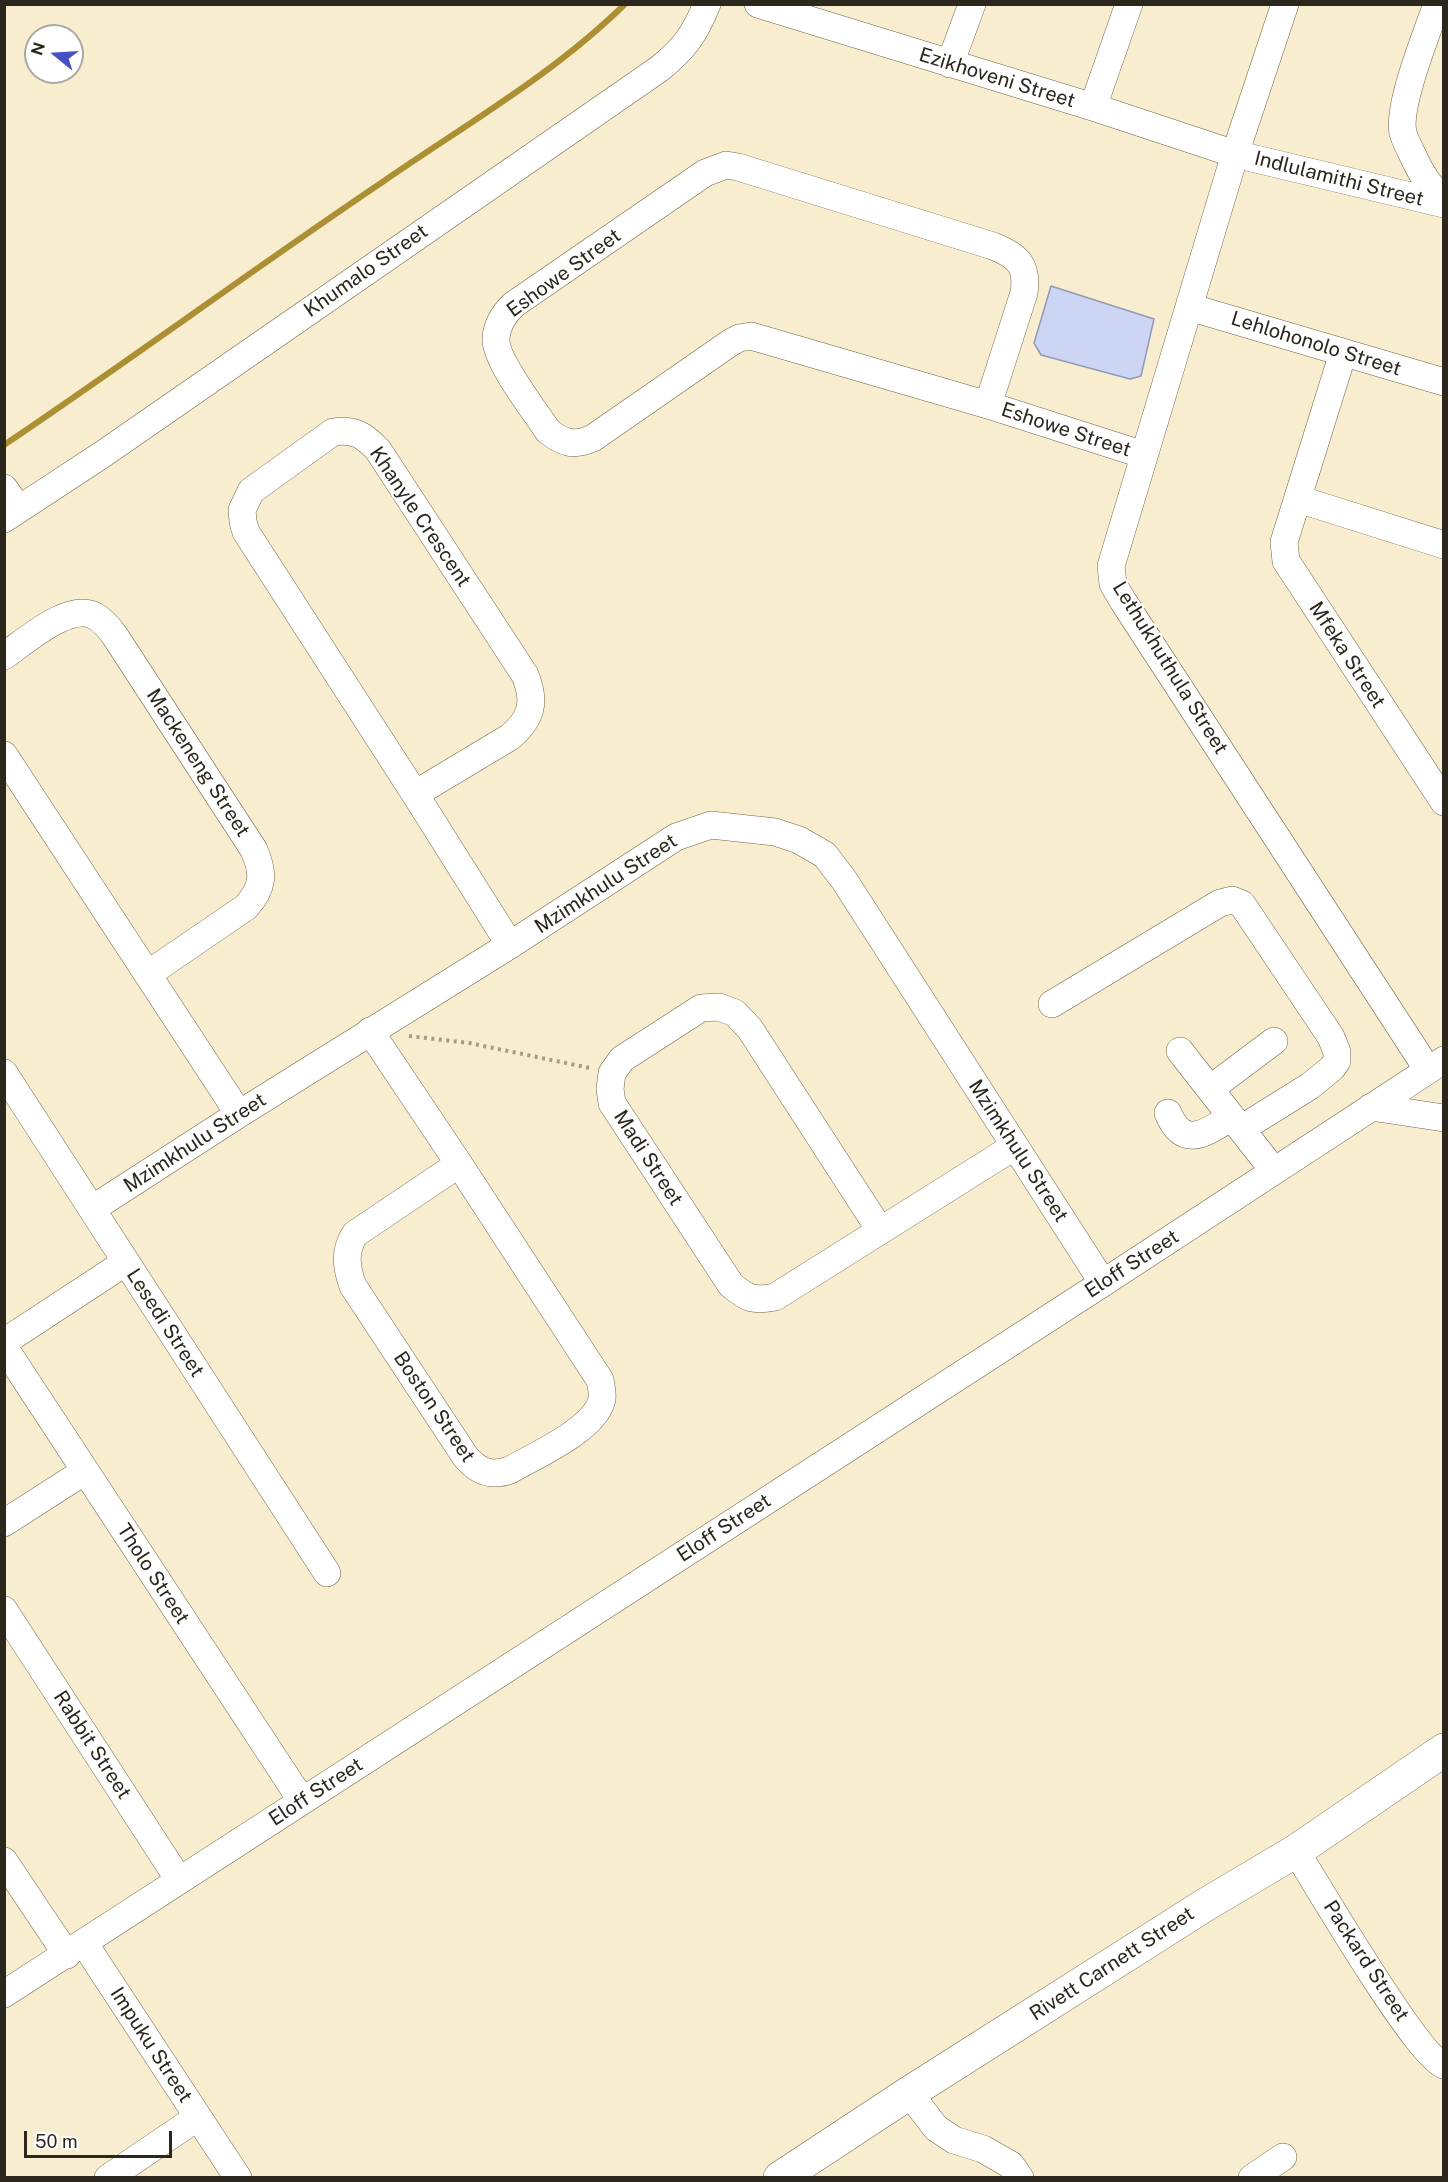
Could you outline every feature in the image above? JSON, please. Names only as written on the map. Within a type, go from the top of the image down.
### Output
[{"type":"main road","name":"Rivett Carnett Street","points":[[780,2178],[909,2092],[1205,1905],[1296,1851],[1443,1750]]},
{"type":"street","name":"Khumalo Street","points":[[10,505],[122,441],[659,69],[680,53],[696,30],[707,4]]},
{"type":"street","name":"Ezikhoveni Street","points":[[758,4],[818,14],[950,64],[1093,107],[1235,154]]},
{"type":"street","points":[[950,64],[972,4]]},
{"type":"street","points":[[1093,107],[1129,4]]},
{"type":"street","name":"Lethukhuthula Street","points":[[1285,4],[1235,154],[1111,566],[1113,584],[1436,1065]]},
{"type":"street","name":"Indlulamithi Street","points":[[1437,4],[1407,96],[1403,114],[1403,133],[1432,190],[1443,199]]},
{"type":"street","name":"Indlulamithi Street","points":[[1235,154],[1443,204]]},
{"type":"street","name":"Eshowe Street","points":[[988,405],[1023,293],[1024,272],[1016,257],[993,246],[726,165],[705,173],[513,305],[503,316],[495,338],[500,358],[549,431],[559,440],[570,444],[581,443],[593,438],[730,343],[744,336],[758,337],[988,405],[1144,455]]},
{"type":"street","name":"Lehlohonolo Street","points":[[1189,307],[1443,382]]},
{"type":"street","name":"Mfeka Street","points":[[1343,353],[1284,542],[1286,561],[1443,802]]},
{"type":"street","name":"Khanyle Crescent","points":[[415,794],[510,737],[523,726],[532,700],[530,686],[378,450],[368,439],[357,432],[345,430],[333,432],[251,491],[242,510],[243,522],[251,543],[415,794],[510,945]]},
{"type":"street","points":[[1298,499],[1443,545]]},
{"type":"street","name":"Mackeneng Street","points":[[4,656],[58,619],[70,614],[83,612],[105,623],[116,636],[254,850],[260,864],[261,875],[253,899],[246,907],[148,974]]},
{"type":"street","points":[[4,755],[239,1114]]},
{"type":"street","name":"Mzimkhulu Street","points":[[92,1209],[239,1114],[510,945],[676,837],[711,825],[736,826],[775,832],[800,840],[825,855],[844,880],[1103,1283]]},
{"type":"street","points":[[1052,1004],[1220,903],[1232,900],[1242,904],[1331,1037],[1337,1052],[1337,1061],[1310,1086],[1237,1123],[1203,1134],[1194,1136],[1183,1134],[1174,1126],[1168,1113]]},
{"type":"street","points":[[612,1072],[622,1059],[701,1008],[719,1007],[735,1013],[750,1029],[880,1230]]},
{"type":"street","name":"Boston Street","points":[[370,1032],[459,1164],[595,1371],[602,1390],[602,1400],[587,1423],[572,1434],[502,1473],[481,1470],[472,1466],[353,1286],[347,1266],[350,1242],[356,1234],[459,1164]]},
{"type":"street","points":[[1210,1089],[1274,1041]]},
{"type":"street","points":[[1180,1051],[1274,1171]]},
{"type":"street","name":"Eloff Street","points":[[4,1994],[1436,1065]]},
{"type":"street","name":"Madi Street","points":[[612,1072],[610,1089],[612,1103],[731,1285],[747,1298],[775,1297],[1015,1146]]},
{"type":"street","name":"Lesedi Street","points":[[4,1073],[327,1573]]},
{"type":"street","points":[[1371,1107],[1443,1118]]},
{"type":"street","points":[[4,1342],[126,1262]]},
{"type":"street","name":"Tholo Street","points":[[4,1347],[303,1801]]},
{"type":"street","points":[[4,1523],[85,1471]]},
{"type":"street","name":"Rabbit Street","points":[[4,1610],[179,1880]]},
{"type":"street","name":"Packard Street","points":[[1296,1851],[1390,2000],[1426,2052],[1443,2066]]},
{"type":"street","name":"Impuku Street","points":[[4,1861],[76,1949],[198,2117],[238,2178]]},
{"type":"street","points":[[909,2092],[936,2128],[954,2140],[983,2149],[1011,2165],[1020,2178]]},
{"type":"street","points":[[108,2178],[198,2117]]},
{"type":"street","points":[[1252,2178],[1283,2157]]},
{"type":"path","points":[[370,1032],[469,1043],[612,1072]]},
{"type":"building","points":[[1051,286],[1154,319],[1141,376],[1130,379],[1041,355],[1034,343]]},
{"type":"waterway","points":[[4,445],[539,76],[598,29],[625,4]]}]
